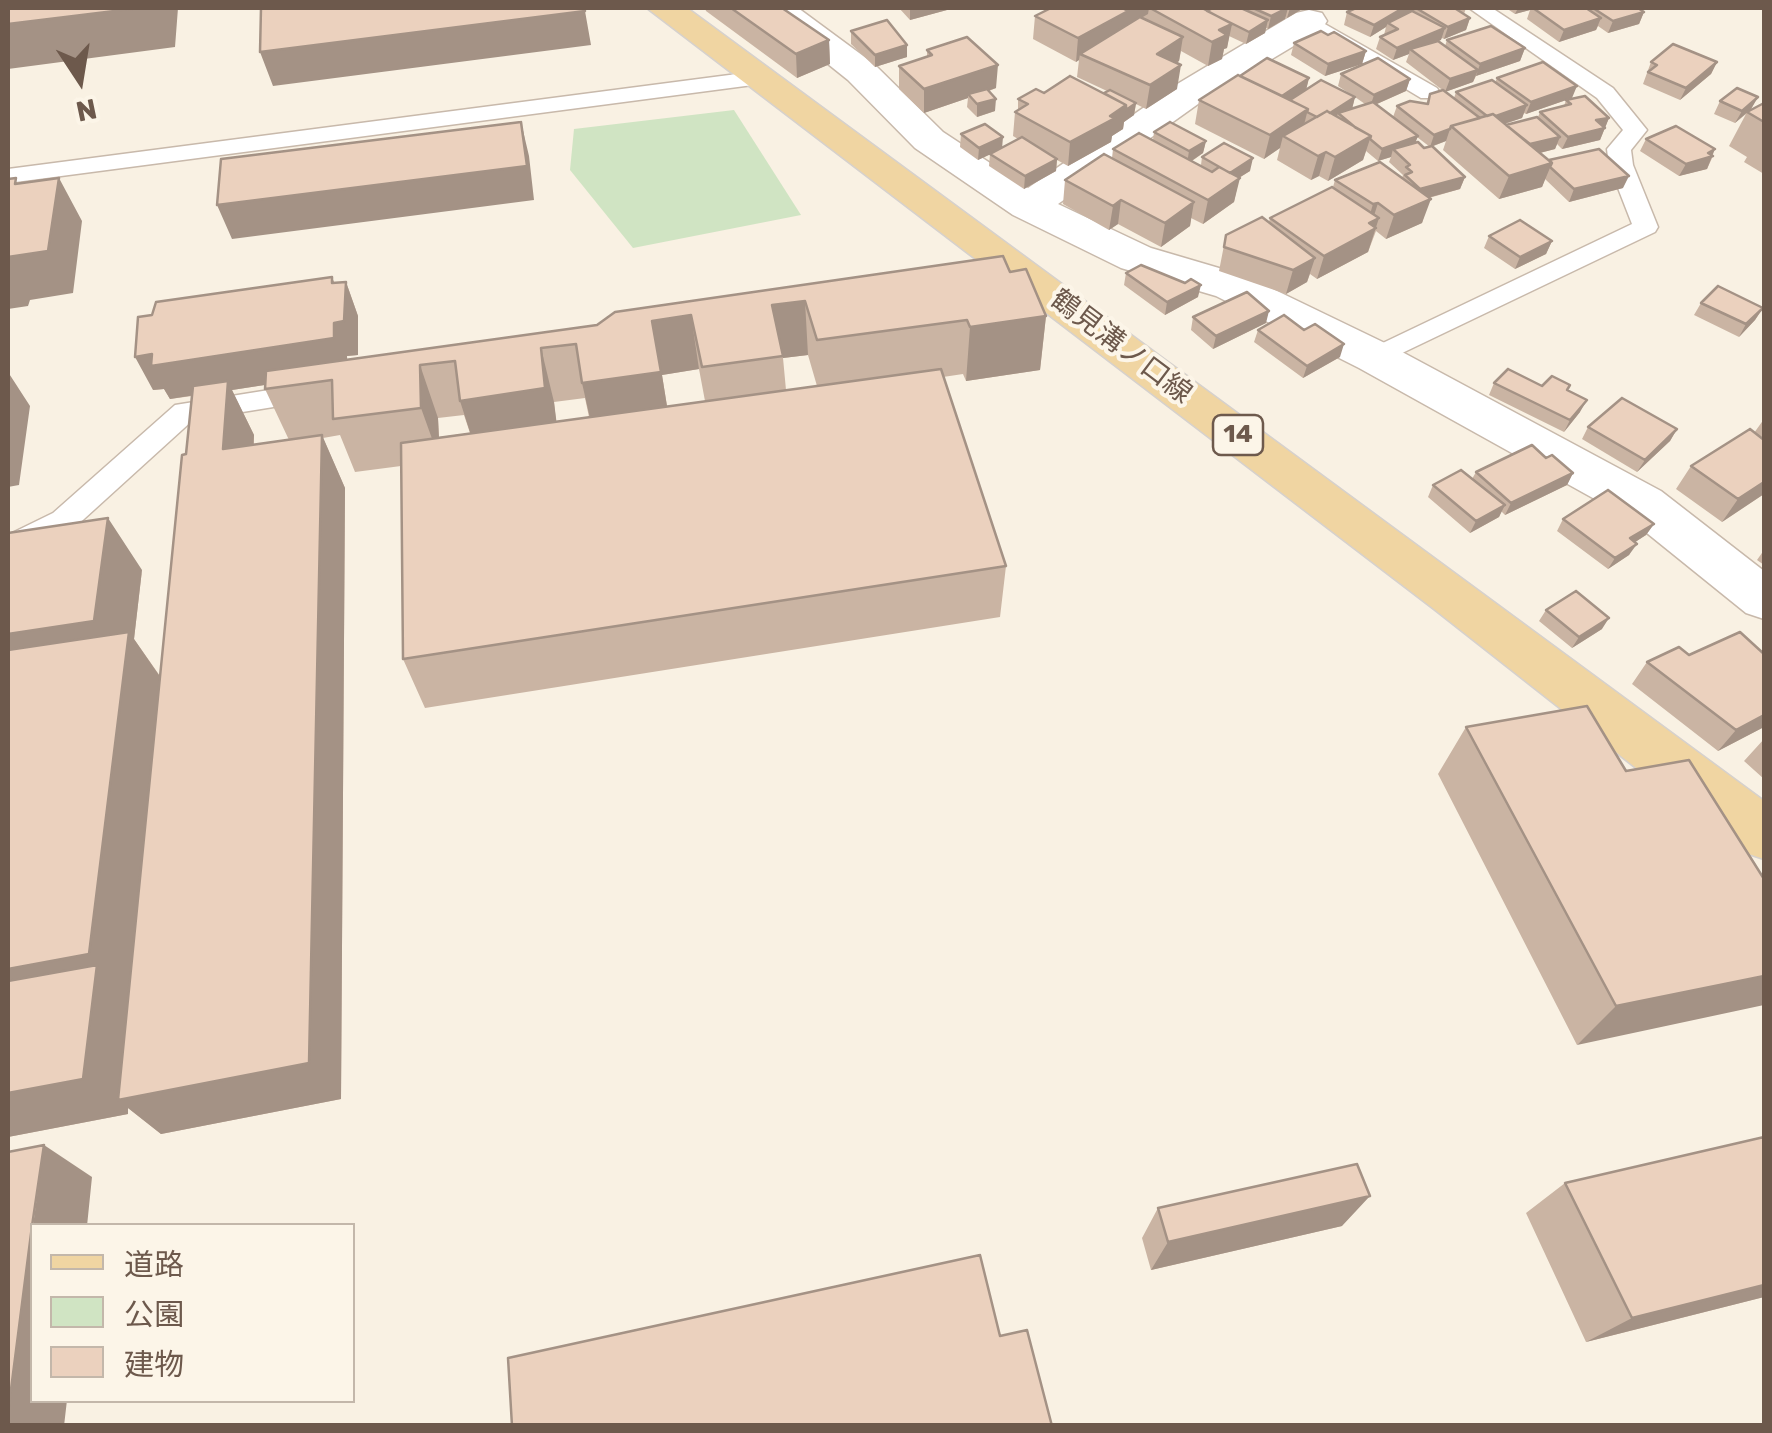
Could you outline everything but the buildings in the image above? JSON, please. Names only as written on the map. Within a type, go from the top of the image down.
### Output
[{"type":"main road","name":"鶴見溝ノ口線","points":[[665,8],[875,163],[1013,284],[1764,834]]},
{"type":"street","points":[[776,8],[861,72],[928,140],[1028,206],[1136,258],[1230,286],[1374,357],[1644,504],[1764,599]]},
{"type":"street","points":[[1028,206],[1192,91],[1309,21]]},
{"type":"street","points":[[875,163],[928,140]]},
{"type":"lane","points":[[1374,357],[1646,228],[1621,165],[1619,149],[1635,130],[1605,93],[1479,8]]},
{"type":"lane","points":[[1309,21],[1429,93]]},
{"type":"lane","points":[[8,154],[747,68]]},
{"type":"lane","points":[[8,176],[747,68]]},
{"type":"lane","points":[[8,548],[63,522],[185,412],[342,388]]},
{"type":"green space","points":[[734,110],[801,215],[633,248],[570,170],[574,129]]}]
